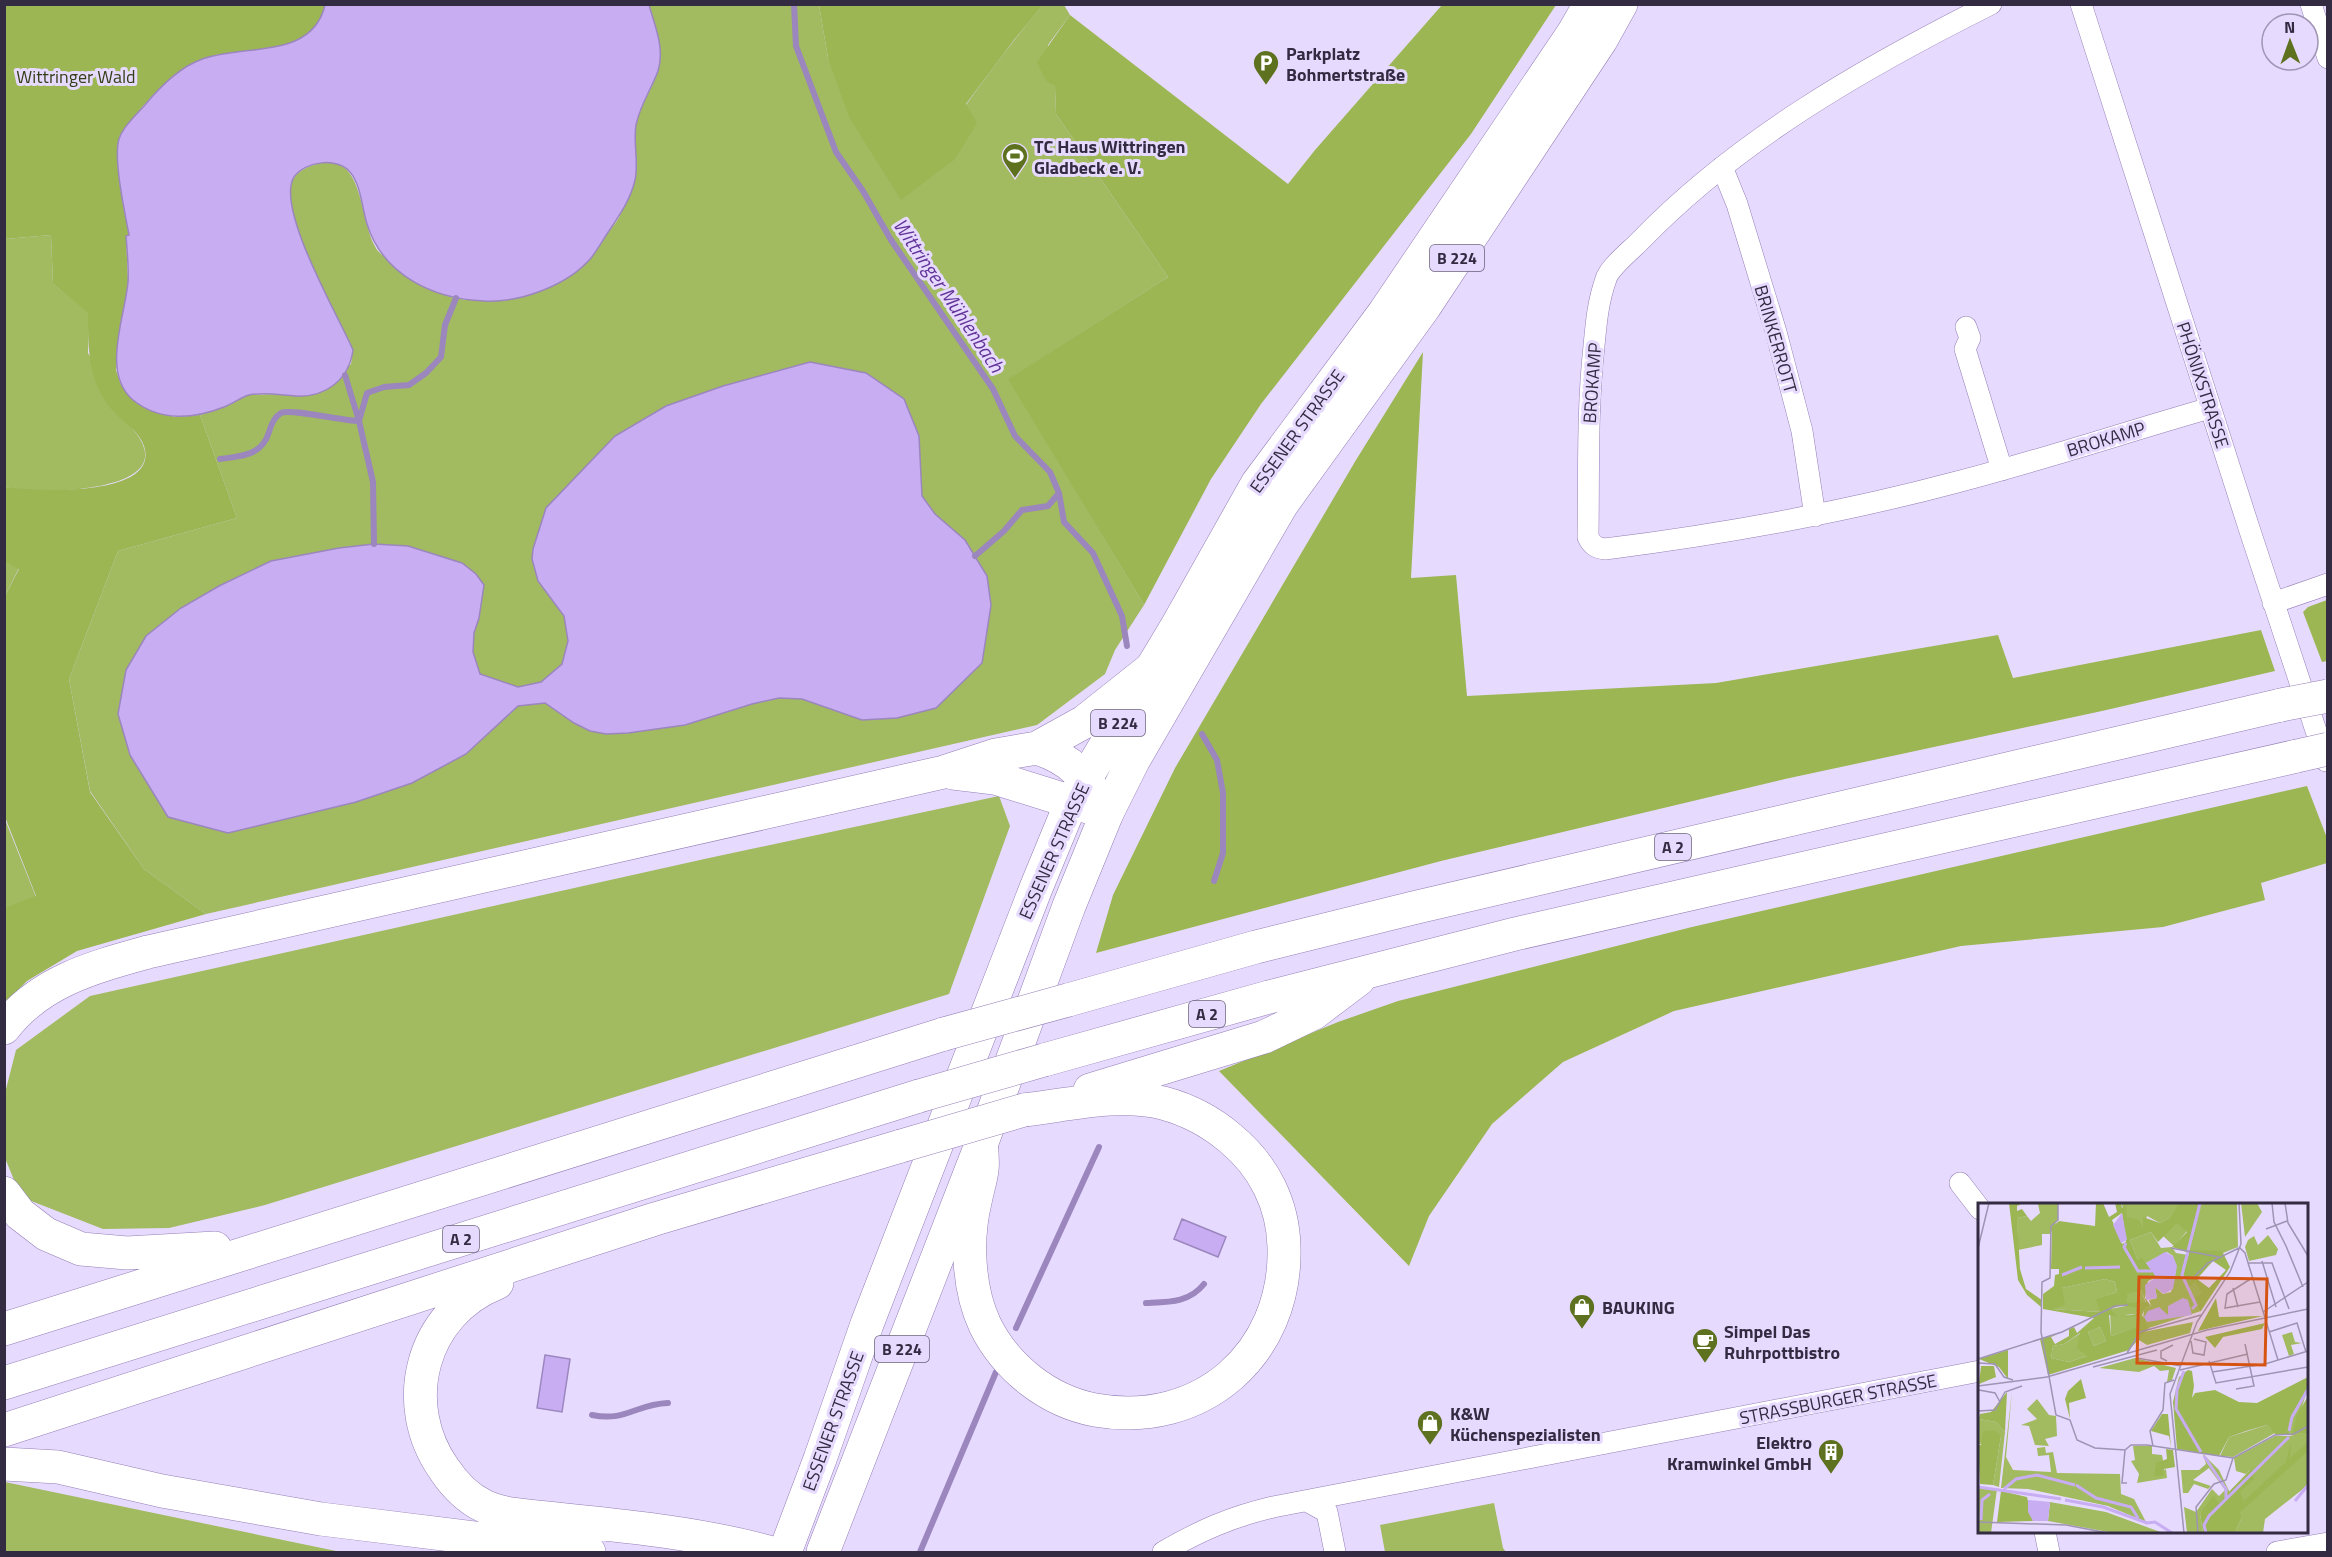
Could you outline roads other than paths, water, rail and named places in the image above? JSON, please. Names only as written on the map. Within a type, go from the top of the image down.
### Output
[{"type":"main road","name":"ESSENER STRASSE","points":[[784,1552],[820,1459],[867,1324],[1032,899],[1078,791],[1152,668],[1257,484],[1384,313],[1562,50],[1590,4]]},
{"type":"main road","name":"ESSENER STRASSE","points":[[823,1552],[981,1145],[1069,906],[1107,813],[1133,761],[1282,504],[1425,306],[1601,40],[1621,4]]},
{"type":"main road","points":[[4,1028],[18,1010],[48,988],[91,968],[148,952],[944,772],[996,755],[1037,748],[1084,722],[1152,668]]},
{"type":"main road","name":"A 2","points":[[4,1329],[944,1034],[1256,947],[2281,705],[2328,696]]},
{"type":"main road","points":[[1037,748],[1056,754],[1071,765],[1078,791]]},
{"type":"main road","name":"A 2","points":[[4,1383],[919,1096],[1269,997],[1526,931],[2317,756]]},
{"type":"main road","points":[[944,772],[1078,791],[1107,813]]},
{"type":"main road","points":[[4,1430],[655,1219],[1264,1037],[1314,1013],[1370,971]]},
{"type":"main road","points":[[981,1145],[984,1171],[969,1232],[970,1262],[984,1323],[1014,1366],[1041,1388],[1075,1406],[1111,1413],[1143,1413],[1175,1407],[1216,1387],[1251,1353],[1276,1311],[1282,1288],[1284,1267],[1282,1221],[1267,1181],[1254,1162],[1238,1144],[1215,1126],[1191,1111],[1161,1102],[1109,1100],[1024,1110]]},
{"type":"main road","points":[[4,1193],[20,1214],[46,1233],[81,1249],[127,1253],[270,1244]]},
{"type":"main road","points":[[655,1219],[642,1233],[487,1287],[460,1305],[442,1324],[424,1360],[420,1385],[421,1412],[426,1436],[437,1459],[449,1476],[464,1492],[484,1506],[510,1514],[686,1535],[739,1544],[768,1552]]},
{"type":"main road","points":[[4,1464],[58,1467],[162,1491],[321,1520],[590,1552]]},
{"type":"street","name":"BROKAMP","points":[[1991,4],[1869,68],[1722,167],[1650,231],[1606,276],[1598,313],[1590,389],[1588,537],[1597,548],[1605,549],[1709,536],[1815,516],[2002,470],[2210,408]]},
{"type":"street","name":"PHÖNIXSTRASSE","points":[[2081,4],[2273,603],[2317,756]]},
{"type":"street","points":[[2311,4],[2328,58]]},
{"type":"street","name":"BRINKERROTT","points":[[1722,167],[1737,204],[1802,431],[1815,516]]},
{"type":"street","points":[[1966,327],[1970,338],[1965,349],[2002,470]]},
{"type":"street","points":[[2273,603],[2328,584]]},
{"type":"street","points":[[1960,1183],[1978,1206]]},
{"type":"street","name":"STRASSBURGER STRASSE","points":[[1163,1552],[1235,1516],[1978,1371]]},
{"type":"street","points":[[1307,1501],[1327,1512],[1335,1552]]},
{"type":"street","points":[[2045,1533],[2049,1552]]},
{"type":"street","points":[[2277,1552],[2328,1543]]},
{"type":"waterway","name":"Wittringer Mühlenbach","points":[[794,4],[796,46],[836,152],[863,191],[891,240],[993,389],[1015,436],[1050,472],[1059,493],[1048,506],[1022,510],[1004,531],[975,556]]},
{"type":"waterway","points":[[220,459],[256,450],[266,440],[273,421],[281,413],[295,412],[359,421],[367,393],[384,387],[409,385],[426,373],[441,357],[445,325],[456,298]]},
{"type":"waterway","points":[[345,375],[359,421],[373,482],[374,544]]},
{"type":"waterway","points":[[1059,493],[1064,522],[1093,553],[1122,616],[1127,646]]},
{"type":"waterway","points":[[1202,734],[1217,760],[1223,793],[1223,853],[1214,881]]},
{"type":"waterway","points":[[1016,1328],[1099,1147]]},
{"type":"waterway","points":[[1146,1303],[1170,1302],[1185,1298],[1204,1284]]},
{"type":"waterway","points":[[920,1552],[996,1372]]},
{"type":"waterway","points":[[592,1415],[604,1417],[623,1415],[647,1406],[668,1403]]},
{"type":"place","name":"Parkplatz Bohmertstraße","points":[[1266,86]]},
{"type":"place","name":"TC Haus Wittringen Gladbeck e. V.","points":[[1015,179]]},
{"type":"place","name":"BAUKING","points":[[1582,1330]]},
{"type":"place","name":"Simpel Das Ruhrpottbistro","points":[[1705,1364]]},
{"type":"place","name":"K&W Küchenspezialisten","points":[[1430,1446]]},
{"type":"place","name":"Elektro Kramwinkel GmbH","points":[[1831,1475]]},
{"type":"park label","name":"Wittringer Wald","points":[[76,76]]}]
